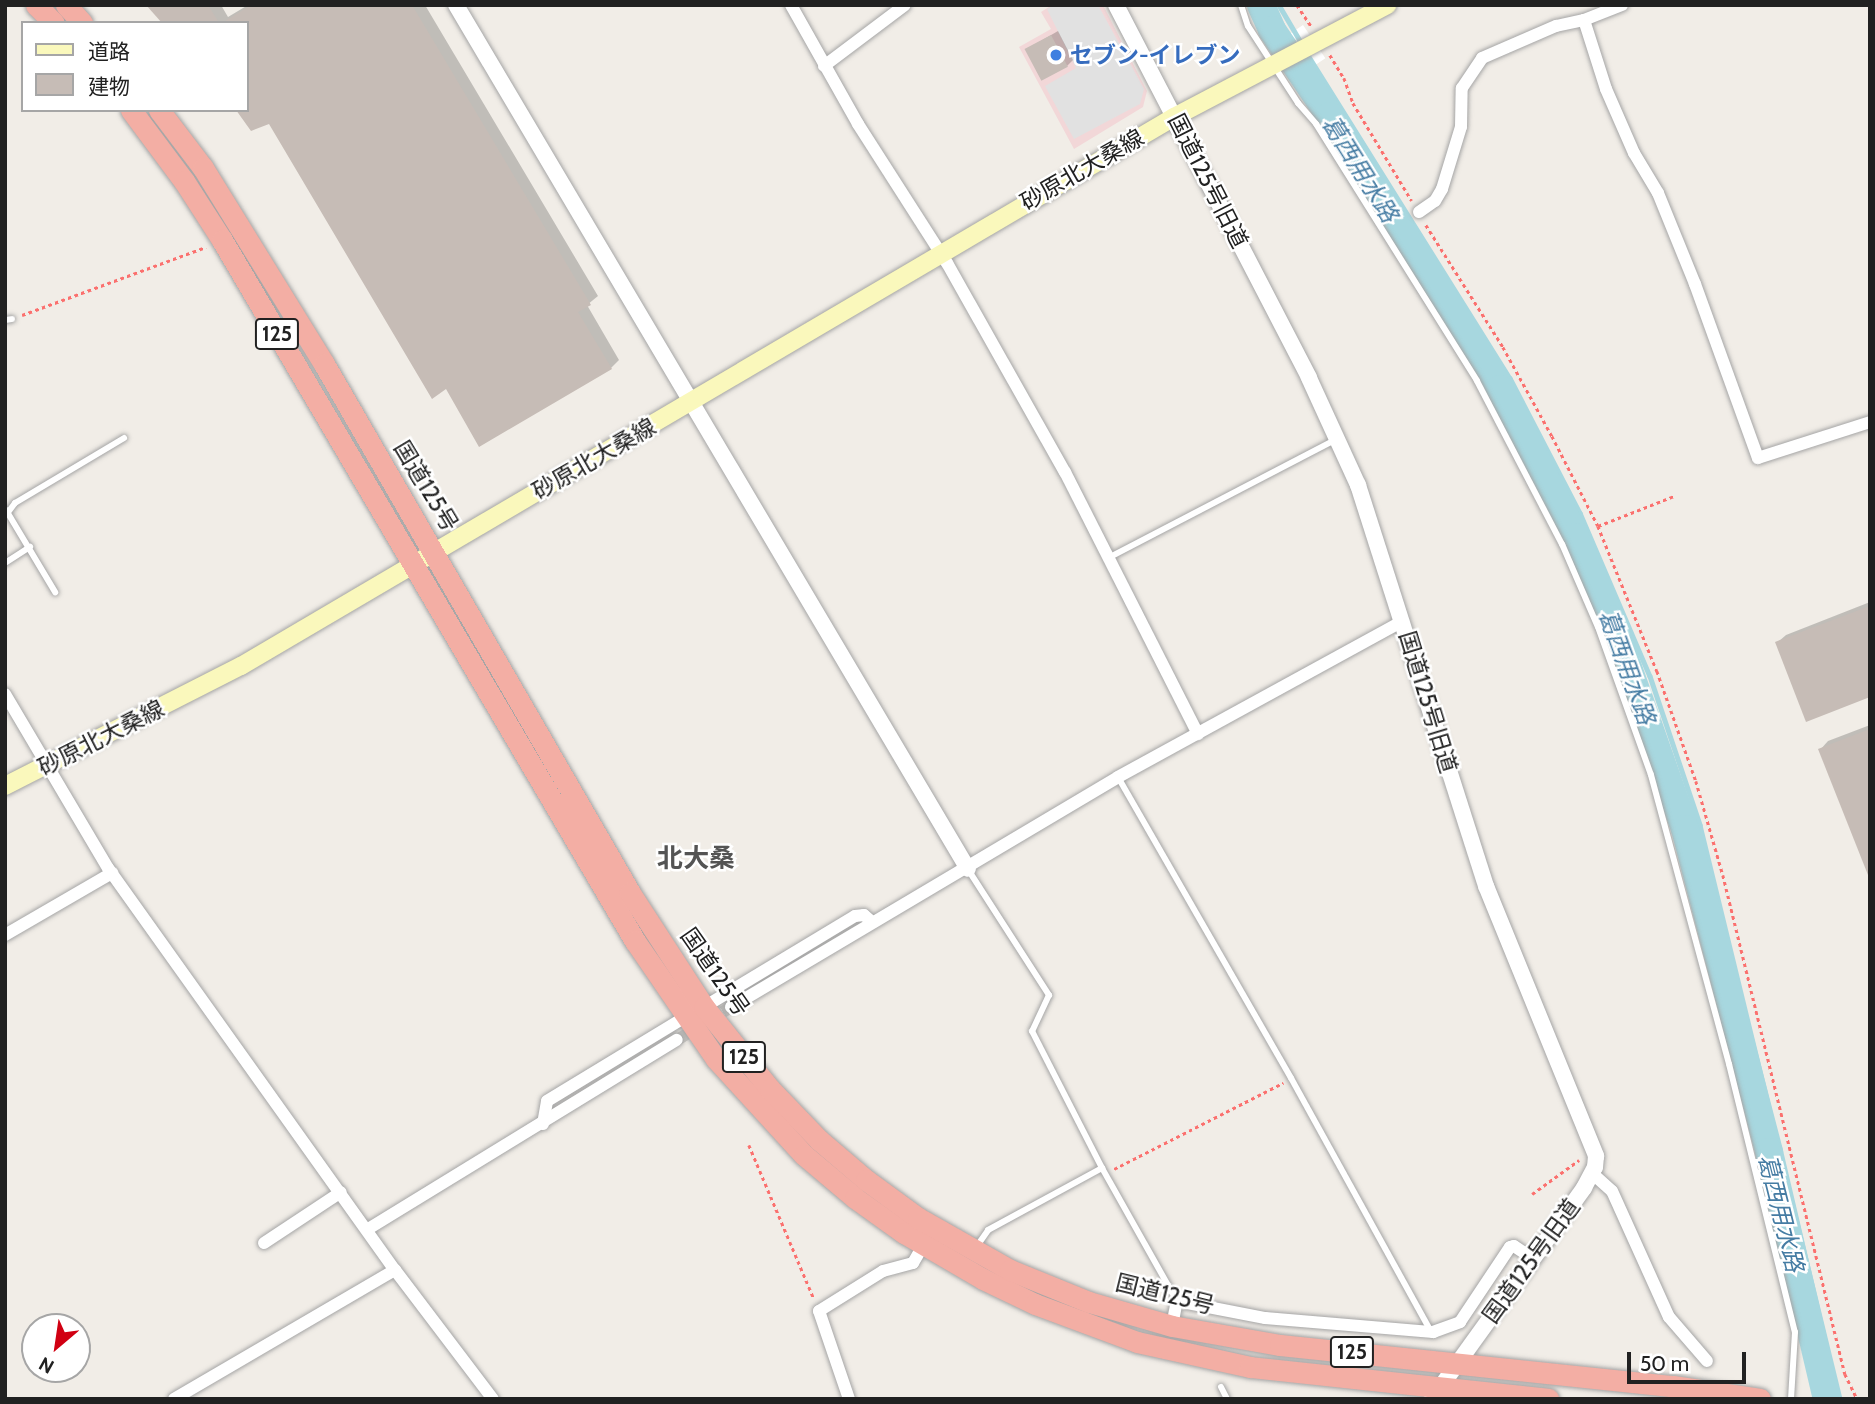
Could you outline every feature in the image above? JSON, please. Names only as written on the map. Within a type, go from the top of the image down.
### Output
[{"type":"highway","points":[[36,5],[52,21]]},
{"type":"highway","points":[[66,5],[80,21]]},
{"type":"highway","name":"国道125号","points":[[132,112],[184,181],[222,240],[585,859],[695,1012],[753,1103],[804,1155],[855,1198],[983,1279],[1035,1304],[1138,1342],[1250,1367],[1436,1393],[1548,1399]]},
{"type":"highway","name":"国道125号","points":[[161,112],[203,168],[241,228],[435,553],[695,1012],[819,1140],[918,1218],[975,1251],[1045,1285],[1172,1326],[1280,1345],[1760,1399]]},
{"type":"main road","points":[[1275,62],[1387,5]]},
{"type":"main road","name":"砂原北大桑線","points":[[5,786],[241,666],[691,402],[940,252],[1275,62]]},
{"type":"street","points":[[456,5],[968,869]]},
{"type":"street","points":[[791,5],[824,66],[940,252],[1110,557],[1198,734]]},
{"type":"street","points":[[824,66],[905,5]]},
{"type":"street","name":"国道125号旧道","points":[[1116,5],[1338,438],[1375,531],[1486,886],[1596,1156],[1592,1174],[1436,1393]]},
{"type":"street","points":[[1419,212],[1435,201],[1442,189],[1461,127],[1462,88],[1482,58],[1556,26],[1584,20],[1622,5]]},
{"type":"street","points":[[1584,20],[1606,89],[1634,153],[1658,193],[1695,284],[1758,458],[1870,422]]},
{"type":"street","points":[[731,1007],[968,869],[1118,777],[1403,621]]},
{"type":"street","points":[[5,694],[112,873],[488,1397]]},
{"type":"street","points":[[5,935],[112,873]]},
{"type":"street","points":[[543,1124],[547,1101],[855,916],[864,915],[873,922]]},
{"type":"street","points":[[368,1228],[543,1124],[677,1040]]},
{"type":"street","points":[[1592,1174],[1612,1191],[1669,1317],[1707,1361]]},
{"type":"street","points":[[264,1243],[341,1192]]},
{"type":"street","points":[[849,1399],[820,1311],[883,1271],[913,1264],[924,1244]]},
{"type":"street","points":[[1172,1326],[1177,1301],[1265,1318],[1433,1332],[1460,1322],[1510,1247],[1532,1258]]},
{"type":"street","points":[[174,1399],[395,1270]]},
{"type":"lane","points":[[1241,5],[1248,26],[1316,124],[1477,381],[1562,544],[1613,665],[1668,832],[1788,1305],[1796,1339],[1791,1399]]},
{"type":"lane","points":[[55,592],[7,510],[124,438]]},
{"type":"lane","points":[[1110,557],[1338,438]]},
{"type":"lane","points":[[5,563],[30,547]]},
{"type":"lane","points":[[1118,777],[1292,1078],[1347,1184],[1433,1332]]},
{"type":"lane","points":[[968,869],[1049,995],[1032,1031],[1103,1171],[1177,1301]]},
{"type":"lane","points":[[975,1251],[988,1230],[1103,1171]]},
{"type":"lane","points":[[1220,1387],[1227,1399]]},
{"type":"path","points":[[1297,5],[1317,40]]},
{"type":"path","points":[[8,320],[222,240]]},
{"type":"path","points":[[1598,526],[1674,496]]},
{"type":"path","points":[[1103,1171],[1292,1078]]},
{"type":"path","points":[[749,1145],[820,1311]]},
{"type":"path","points":[[1532,1194],[1581,1158]]},
{"type":"shaded area","points":[[1052,5],[1103,5],[1147,91],[1143,107],[1074,149],[1019,47],[1051,29],[1041,12]]},
{"type":"shaded area","points":[[1054,5],[1098,5],[1144,89],[1140,104],[1074,139],[1045,86],[1076,68],[1047,9]]},
{"type":"pier","points":[[1303,25],[1325,58],[1292,81],[1270,47]]},
{"type":"building","points":[[146,5],[208,5],[218,21],[160,21]]},
{"type":"building","points":[[251,5],[412,5],[591,305],[578,312],[612,369],[479,447],[446,389],[432,399],[269,124],[251,131],[237,112],[248,112],[248,21],[225,21]]},
{"type":"building","points":[[1051,35],[1068,67],[1041,81],[1025,49]]},
{"type":"building","points":[[1870,606],[1870,697],[1806,722],[1775,642]]},
{"type":"building","points":[[1870,729],[1870,880],[1818,749]]},
{"type":"waterway","name":"葛西用水路","points":[[1261,5],[1272,30],[1330,116],[1500,389],[1575,537],[1611,619],[1685,829],[1769,1152],[1827,1399]]},
{"type":"waterway","points":[[1279,5],[1302,44]]},
{"type":"waterway","points":[[1306,52],[1510,378],[1580,513],[1650,676],[1700,825],[1840,1399]]},
{"type":"tunnel","points":[[677,1040],[731,1007]]},
{"type":"place","name":"セブン-イレブン","points":[[1056,55]]},
{"type":"district","name":"北大桑","points":[[696,859]]}]
